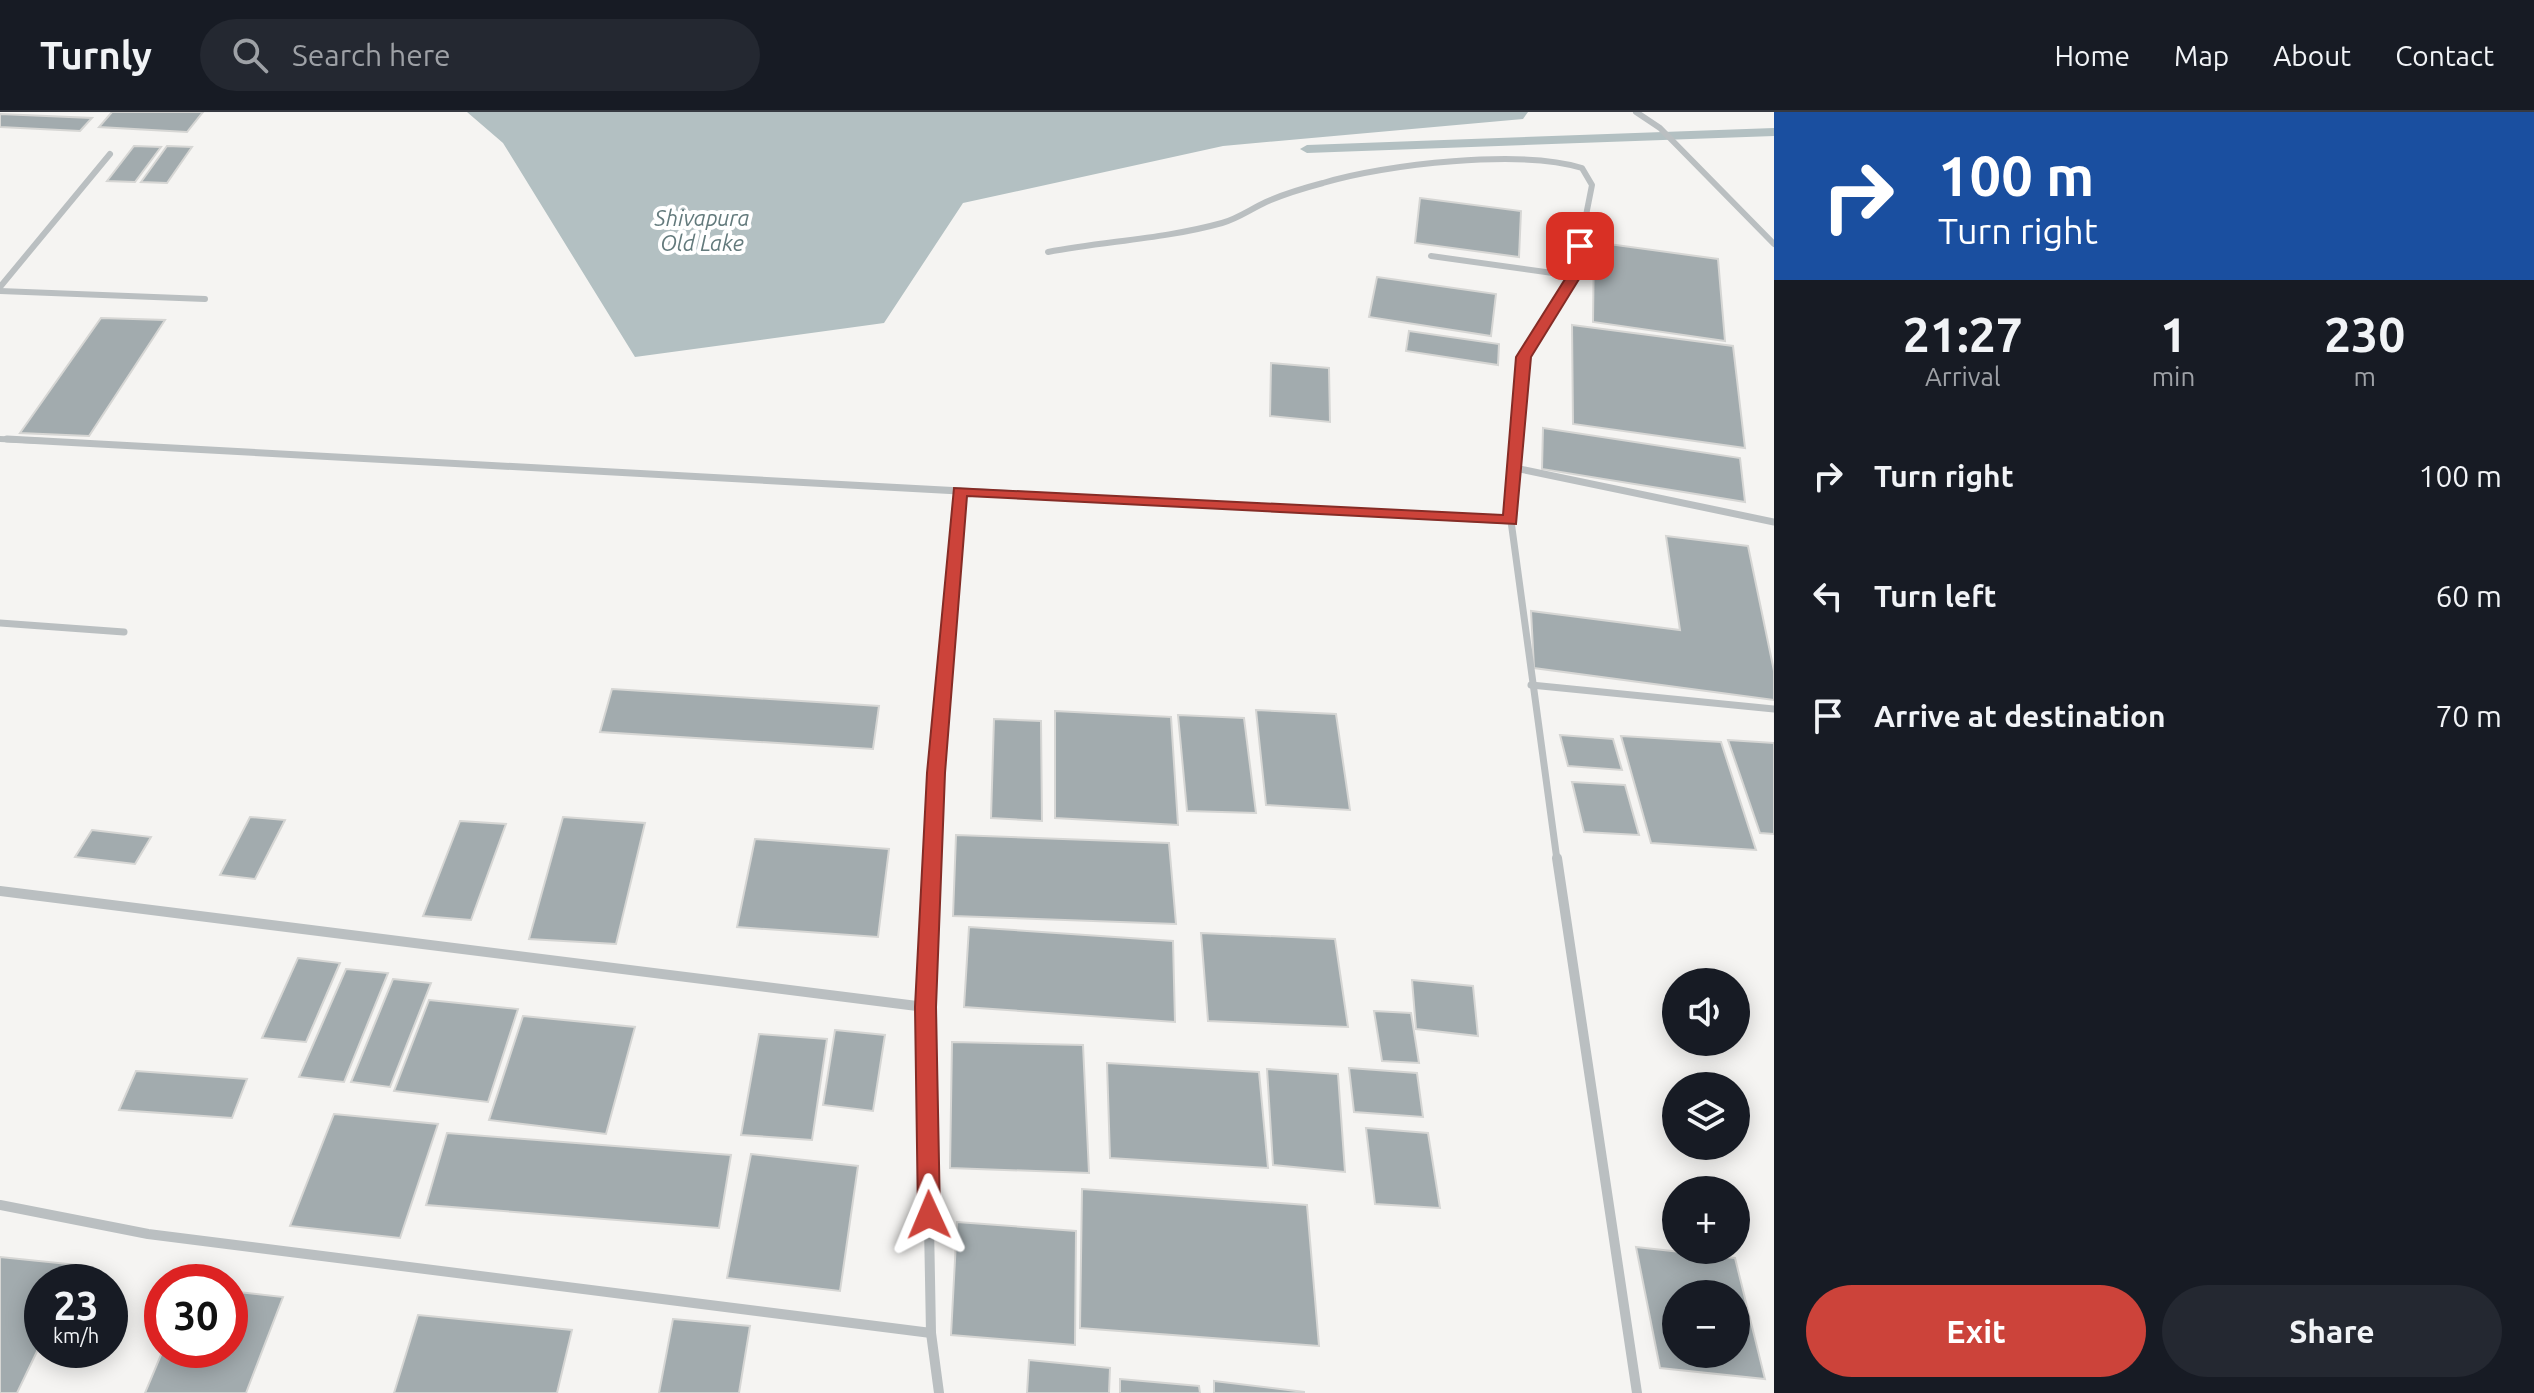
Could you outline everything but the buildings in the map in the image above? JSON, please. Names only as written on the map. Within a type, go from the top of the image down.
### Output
[{"type":"street","points":[[1636,112],[1660,128],[1774,244]]},
{"type":"street","points":[[0,289],[110,154]]},
{"type":"street","points":[[1048,252],[1108,241],[1166,238],[1227,222],[1268,201],[1366,172],[1504,158],[1560,161],[1582,168],[1592,185],[1574,276],[1524,357],[1511,521],[1531,685],[1637,1393]]},
{"type":"street","points":[[1431,256],[1574,276]]},
{"type":"street","points":[[0,289],[205,299]]},
{"type":"street","points":[[0,439],[1511,521]]},
{"type":"street","points":[[1515,468],[1774,522]]},
{"type":"street","points":[[939,1393],[931,1333],[925,1007],[936,773],[960,491]]},
{"type":"street","points":[[0,623],[124,632]]},
{"type":"street","points":[[1531,685],[1774,709]]},
{"type":"street","points":[[0,891],[925,1007]]},
{"type":"street","points":[[0,1205],[148,1234],[931,1333]]},
{"type":"water","name":"Shivapura Old Lake","points":[[467,112],[1528,112],[1523,119],[1223,146],[963,203],[884,323],[635,357],[503,143]]},
{"type":"waterway","points":[[1307,149],[1774,132]]},
{"type":"route","points":[[929,1215],[925,1007],[936,773],[960,491],[1511,521],[1524,357],[1574,276],[1580,246]]}]
